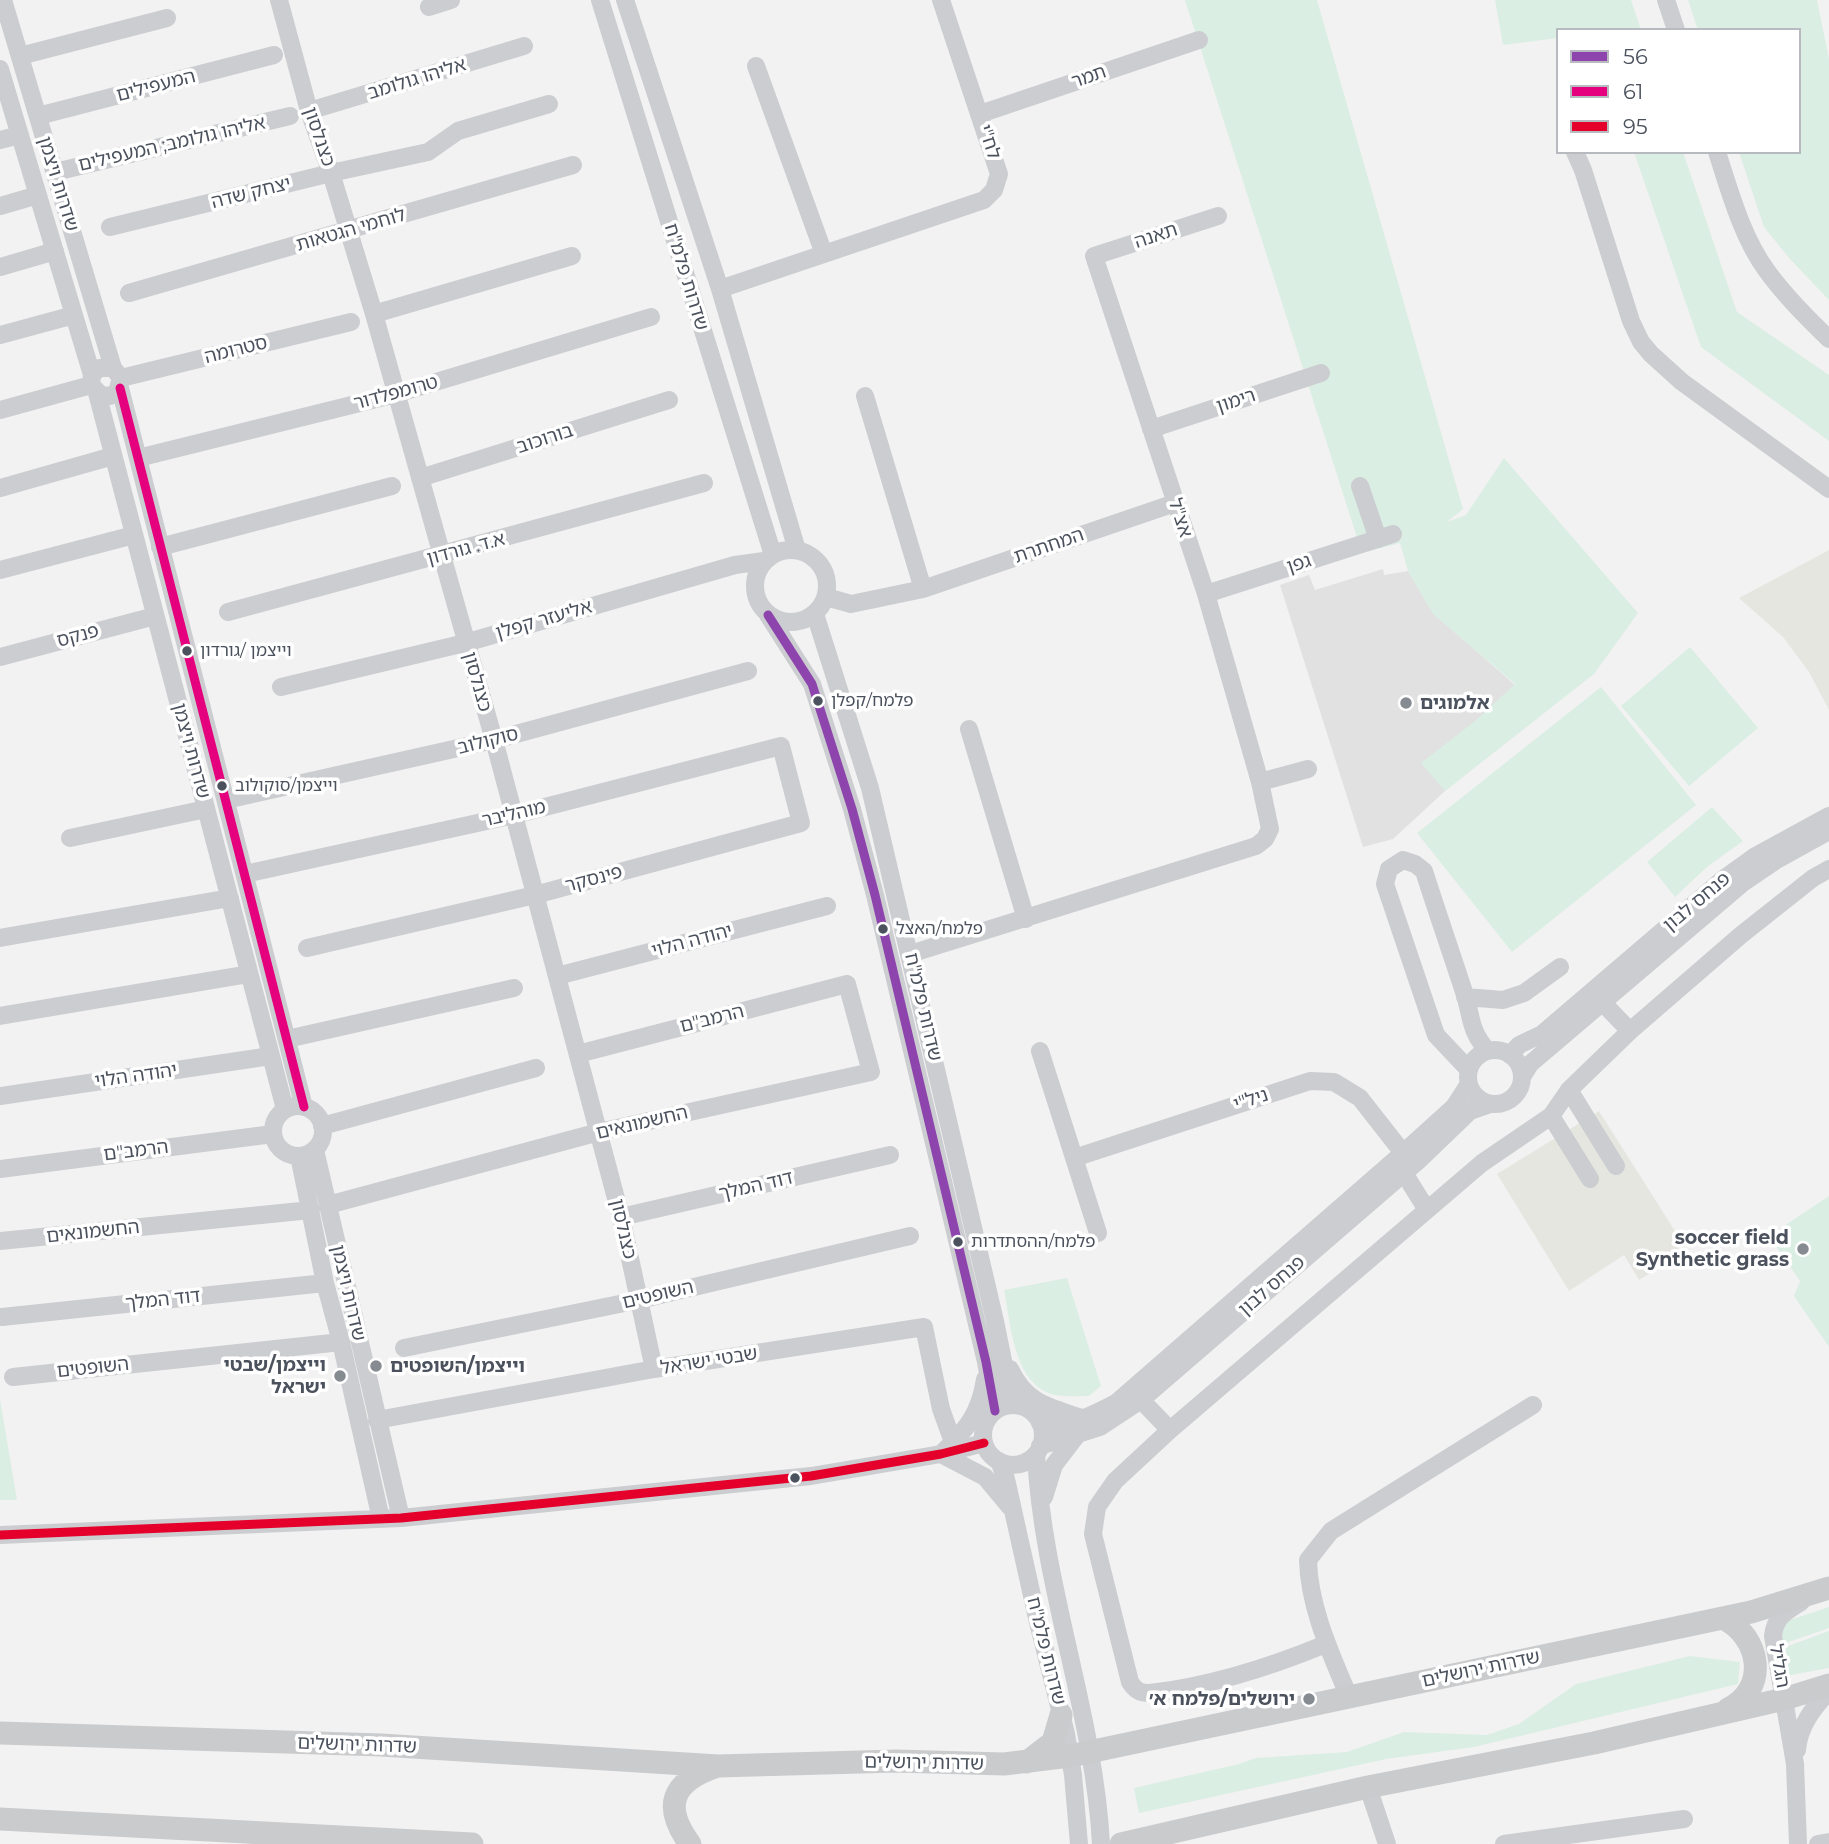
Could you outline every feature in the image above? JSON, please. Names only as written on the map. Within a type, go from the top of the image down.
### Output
[{"type":"main road","name":"שדרות ירושלים","points":[[0,1733],[381,1745],[718,1766],[896,1761],[1025,1763],[1080,1754],[1723,1618],[1824,1590]]},
{"type":"main road","points":[[1719,1714],[1745,1697],[1755,1675],[1754,1653],[1744,1634],[1736,1625],[1723,1618]]},
{"type":"main road","points":[[1121,1844],[1152,1840],[1368,1787],[1594,1743],[1784,1699],[1829,1685]]},
{"type":"main road","points":[[1025,1763],[1041,1754],[1053,1742],[1061,1715]]},
{"type":"main road","points":[[690,1844],[675,1819],[677,1795],[686,1780],[696,1773],[718,1766]]},
{"type":"main road","points":[[0,1819],[472,1844]]},
{"type":"street","name":"שדרות ויצמן","points":[[3,0],[118,378],[304,1107]]},
{"type":"street","name":"כצנלסון","points":[[279,0],[309,111],[331,173],[397,394],[494,740],[621,1217],[654,1369]]},
{"type":"street","points":[[429,7],[451,0]]},
{"type":"street","name":"שדרות פלמ\"ח","points":[[600,0],[768,558]]},
{"type":"street","name":"שדרות פלמ\"ח","points":[[625,0],[720,289],[797,550]]},
{"type":"street","name":"לח\"י","points":[[720,289],[984,200],[994,190],[999,174],[941,0]]},
{"type":"street","points":[[1666,0],[1675,28]]},
{"type":"street","points":[[20,56],[167,18]]},
{"type":"street","name":"תמר","points":[[980,114],[1199,40]]},
{"type":"street","name":"אליהו גולומב","points":[[309,111],[524,46]]},
{"type":"street","name":"המעפילים","points":[[38,116],[274,55]]},
{"type":"street","points":[[756,66],[824,254]]},
{"type":"street","name":"שדרות ויצמן","points":[[0,69],[94,385],[285,1109]]},
{"type":"street","name":"יצחק שדה","points":[[110,227],[428,152],[458,131],[549,104]]},
{"type":"street","name":"אליהו גולומב; המעפילים","points":[[55,172],[290,116]]},
{"type":"street","points":[[0,140],[20,135]]},
{"type":"street","points":[[1718,154],[1740,221],[1766,270],[1800,311],[1829,339]]},
{"type":"street","points":[[1584,161],[1631,321],[1641,342],[1682,382],[1829,489]]},
{"type":"street","name":"לוחמי הגטאות","points":[[129,293],[573,165]]},
{"type":"street","points":[[0,206],[38,195]]},
{"type":"street","name":"תאנה","points":[[1094,256],[1218,216]]},
{"type":"street","points":[[0,267],[55,251]]},
{"type":"street","points":[[373,314],[572,256]]},
{"type":"street","name":"אצ\"ל","points":[[910,954],[1256,846],[1265,839],[1270,829],[1260,782],[1206,594],[1094,256]]},
{"type":"street","points":[[0,335],[74,315]]},
{"type":"street","name":"טרומפלדור","points":[[138,458],[397,394],[651,317]]},
{"type":"street","name":"סטרומה","points":[[118,378],[351,321]]},
{"type":"street","points":[[0,411],[94,385],[110,396],[118,378],[99,368],[94,385]]},
{"type":"street","name":"רימון","points":[[1151,429],[1321,373]]},
{"type":"street","points":[[865,397],[923,589]]},
{"type":"street","name":"בורוכוב","points":[[420,478],[669,400]]},
{"type":"street","points":[[0,488],[113,456]]},
{"type":"street","name":"א.ד. גורדון","points":[[229,612],[704,483]]},
{"type":"street","points":[[160,547],[392,486]]},
{"type":"street","name":"גפן","points":[[1206,594],[1385,537],[1360,486]]},
{"type":"street","name":"המחתרת","points":[[826,597],[851,604],[923,589],[1175,502]]},
{"type":"street","points":[[0,570],[134,535]]},
{"type":"street","points":[[797,550],[818,562],[827,585],[826,597],[815,614],[808,619],[790,623],[778,621],[760,606],[754,583],[758,571],[768,558],[780,551],[797,550]]},
{"type":"street","name":"אליעזר קפלן","points":[[281,687],[465,643],[724,568],[768,558]]},
{"type":"street","name":"שדרות פלמ\"ח","points":[[815,614],[870,788],[910,954],[995,1321],[1004,1408]]},
{"type":"street","name":"שדרות פלמ\"ח","points":[[768,615],[812,684],[852,809],[876,895],[986,1362],[1004,1408]]},
{"type":"street","name":"פנקס","points":[[0,657],[155,616]]},
{"type":"street","name":"סוקולוב","points":[[226,800],[494,740],[748,671]]},
{"type":"street","points":[[969,729],[1026,919]]},
{"type":"street","name":"מוהליבר","points":[[245,874],[513,815],[781,746]]},
{"type":"street","name":"פינסקר","points":[[307,948],[535,895],[801,823],[781,746]]},
{"type":"street","points":[[1260,782],[1308,769]]},
{"type":"street","points":[[69,838],[206,809]]},
{"type":"street","name":"פנחס לבון","points":[[1510,1055],[1519,1045],[1542,1034],[1722,880],[1754,857],[1829,816]]},
{"type":"street","name":"פנחס לבון","points":[[1522,1077],[1530,1064],[1744,882],[1829,831]]},
{"type":"street","points":[[1469,1077],[1476,1058],[1488,1051],[1503,1051],[1510,1055],[1521,1069],[1522,1077],[1518,1092],[1512,1098],[1490,1104],[1476,1097],[1469,1077],[1436,1035],[1385,884],[1385,876],[1395,864],[1403,860],[1415,864],[1424,872],[1465,997],[1471,1028],[1488,1051]]},
{"type":"street","points":[[1326,1644],[1217,1681],[1159,1692],[1141,1693],[1135,1690],[1130,1682],[1093,1534],[1097,1507],[1115,1481],[1170,1430],[1482,1163],[1551,1115],[1569,1090],[1630,1031],[1741,935],[1829,869]]},
{"type":"street","points":[[0,938],[230,898]]},
{"type":"street","name":"יהודה הלוי","points":[[557,976],[827,906]]},
{"type":"street","points":[[1465,997],[1503,1000],[1524,993],[1560,967]]},
{"type":"street","points":[[0,1016],[249,974]]},
{"type":"street","name":"הרמב\"ם","points":[[578,1054],[847,984]]},
{"type":"street","name":"החשמונאים","points":[[0,1241],[319,1208],[599,1132],[871,1072],[847,984]]},
{"type":"street","points":[[287,1039],[514,988]]},
{"type":"street","points":[[1603,1003],[1630,1031]]},
{"type":"street","points":[[1040,1051],[1098,1233]]},
{"type":"street","name":"יהודה הלוי","points":[[0,1096],[271,1056]]},
{"type":"street","points":[[323,1126],[536,1068]]},
{"type":"street","name":"פנחס לבון","points":[[1038,1450],[1081,1427],[1143,1381],[1454,1107],[1469,1077]]},
{"type":"street","name":"ניל\"י","points":[[1074,1158],[1310,1081],[1334,1082],[1360,1098],[1403,1153]]},
{"type":"street","points":[[1569,1090],[1616,1167]]},
{"type":"street","name":"פנחס לבון","points":[[1040,1423],[1100,1427],[1141,1400],[1404,1173],[1470,1111],[1490,1104]]},
{"type":"street","points":[[298,1105],[304,1107],[316,1114],[323,1126],[320,1143],[307,1153],[291,1156],[279,1147],[272,1134],[275,1119],[285,1109],[298,1105]]},
{"type":"street","points":[[1551,1115],[1590,1179]]},
{"type":"street","name":"הרמב\"ם","points":[[0,1169],[272,1134]]},
{"type":"street","name":"שדרות ויצמן","points":[[307,1153],[401,1518]]},
{"type":"street","name":"דוד המלך","points":[[621,1217],[890,1155]]},
{"type":"street","points":[[1404,1173],[1427,1210]]},
{"type":"street","name":"שדרות ויצמן","points":[[319,1208],[325,1283],[381,1519]]},
{"type":"street","name":"השופטים","points":[[404,1348],[639,1300],[910,1236]]},
{"type":"street","name":"דוד המלך","points":[[2,1317],[325,1283]]},
{"type":"street","points":[[995,1321],[1010,1368],[1026,1396],[1081,1427],[1054,1465],[1045,1491],[1042,1522]]},
{"type":"street","name":"שבטי ישראל","points":[[377,1420],[654,1369],[924,1327],[947,1448]]},
{"type":"street","name":"השופטים","points":[[13,1377],[341,1342]]},
{"type":"street","points":[[947,1448],[963,1432],[981,1403],[986,1362]]},
{"type":"street","points":[[1141,1400],[1170,1430]]},
{"type":"street","points":[[1349,1697],[1326,1644],[1308,1576],[1308,1560],[1331,1531],[1533,1405]]},
{"type":"street","points":[[1024,1407],[1032,1412],[1040,1423],[1042,1437],[1038,1450],[1022,1463],[1014,1465],[999,1461],[984,1443],[985,1425],[1004,1408],[1024,1407]]},
{"type":"street","points":[[0,1535],[401,1518],[811,1476],[984,1443]]},
{"type":"street","points":[[947,1448],[985,1477],[1013,1512]]},
{"type":"street","name":"שדרות פלמ\"ח","points":[[1038,1450],[1042,1522],[1080,1754],[1079,1844]]},
{"type":"street","name":"שדרות פלמ\"ח","points":[[999,1461],[1006,1479],[1061,1715],[1080,1754]]},
{"type":"street","name":"הגליל","points":[[1795,1764],[1773,1636],[1774,1622],[1783,1613],[1824,1590]]},
{"type":"street","name":"הגליל","points":[[1798,1844],[1795,1764],[1797,1741],[1811,1712],[1829,1691]]},
{"type":"street","points":[[1080,1754],[1099,1805],[1101,1844]]},
{"type":"street","points":[[1368,1787],[1387,1844]]},
{"type":"street","points":[[1504,1844],[1684,1819]]},
{"type":"street","points":[[1818,1844],[1829,1842]]},
{"type":"shaded area","points":[[1829,550],[1829,710],[1809,672],[1783,637],[1739,598]]},
{"type":"shaded area","name":"אלמוגים","points":[[1383,569],[1384,575],[1408,571],[1434,614],[1515,685],[1499,748],[1445,791],[1393,839],[1363,847],[1280,585],[1309,575],[1315,590]]},
{"type":"shaded area","points":[[1599,1111],[1687,1250],[1639,1280],[1624,1255],[1569,1291],[1497,1174]]},
{"type":"green space","points":[[1185,0],[1317,0],[1463,509],[1447,522],[1466,515],[1504,458],[1638,613],[1594,674],[1445,791],[1421,763],[1475,721],[1515,684],[1433,614],[1408,571],[1400,543],[1362,553]]},
{"type":"green space","points":[[1495,0],[1631,0],[1640,28],[1556,28],[1556,38],[1503,45]]},
{"type":"green space","points":[[1688,0],[1817,0],[1829,59],[1829,300],[1764,227],[1740,154],[1801,154],[1801,28],[1697,28]]},
{"type":"green space","points":[[1635,154],[1684,154],[1737,312],[1829,375],[1829,441],[1701,347]]},
{"type":"green space","points":[[1690,647],[1758,728],[1689,786],[1621,706]]},
{"type":"green space","points":[[1601,687],[1696,805],[1512,952],[1417,833]]},
{"type":"green space","points":[[1712,807],[1743,841],[1707,867],[1675,897],[1647,862]]},
{"type":"green space","name":"soccer field Synthetic grass","points":[[1829,1196],[1829,1347],[1794,1296],[1800,1281],[1769,1236]]},
{"type":"green space","points":[[1067,1278],[1101,1386],[1089,1396],[1055,1395],[1041,1389],[1030,1379],[1022,1366],[1012,1336],[1004,1290]]},
{"type":"green space","points":[[0,1399],[17,1500],[0,1500]]},
{"type":"green space","points":[[1829,1607],[1829,1628],[1780,1645],[1781,1623]]},
{"type":"green space","points":[[1829,1631],[1829,1668],[1786,1676],[1780,1649]]},
{"type":"green space","points":[[1690,1656],[1740,1662],[1738,1684],[1474,1747],[1386,1759],[1139,1813],[1134,1788],[1256,1758],[1347,1752],[1404,1732],[1487,1735],[1519,1724],[1576,1684]]},
{"type":"transit line","name":"61","points":[[120,388],[304,1107]]},
{"type":"transit line","name":"56","points":[[768,615],[812,684],[852,809],[875,895],[986,1362],[995,1411]]},
{"type":"transit line","name":"95","points":[[0,1535],[401,1518],[811,1476],[941,1454],[984,1443]]},
{"type":"place","name":"וייצמן /גורדון","points":[[187,651]]},
{"type":"place","name":"פלמח/קפלן","points":[[818,701]]},
{"type":"place","name":"אלמוגים","points":[[1406,703]]},
{"type":"place","name":"וייצמן/סוקולוב","points":[[222,786]]},
{"type":"place","name":"פלמח/האצל","points":[[883,929]]},
{"type":"place","name":"פלמח/ההסתדרות","points":[[958,1242]]},
{"type":"place","name":"soccer field Synthetic grass","points":[[1803,1249]]},
{"type":"place","name":"וייצמן/השופטים","points":[[376,1366]]},
{"type":"place","name":"וייצמן/שבטי ישראל","points":[[340,1376]]},
{"type":"place","name":"ירושלים/פלמח א׳","points":[[1309,1699]]}]
